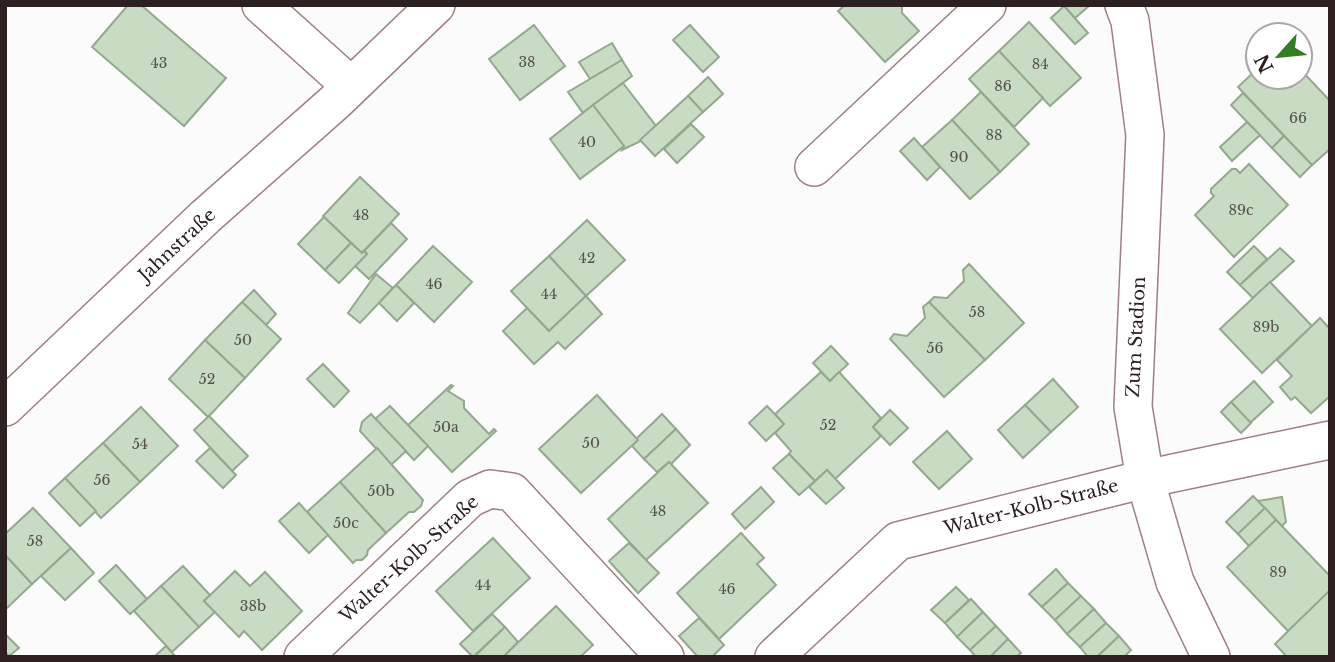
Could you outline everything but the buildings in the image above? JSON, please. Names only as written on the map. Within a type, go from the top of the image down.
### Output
[{"type":"street","points":[[261,5],[351,86]]},
{"type":"street","name":"Jahnstraße","points":[[5,407],[205,217],[351,86],[436,5]]},
{"type":"street","points":[[814,167],[987,5]]},
{"type":"street","name":"Zum Stadion","points":[[1124,5],[1130,21],[1145,135],[1133,407],[1145,479],[1175,582],[1211,657]]},
{"type":"street","name":"Walter-Kolb-Straße","points":[[774,657],[898,541],[1145,479],[1330,440]]},
{"type":"street","name":"Walter-Kolb-Straße","points":[[303,657],[470,498],[489,489],[512,492],[665,657]]}]
